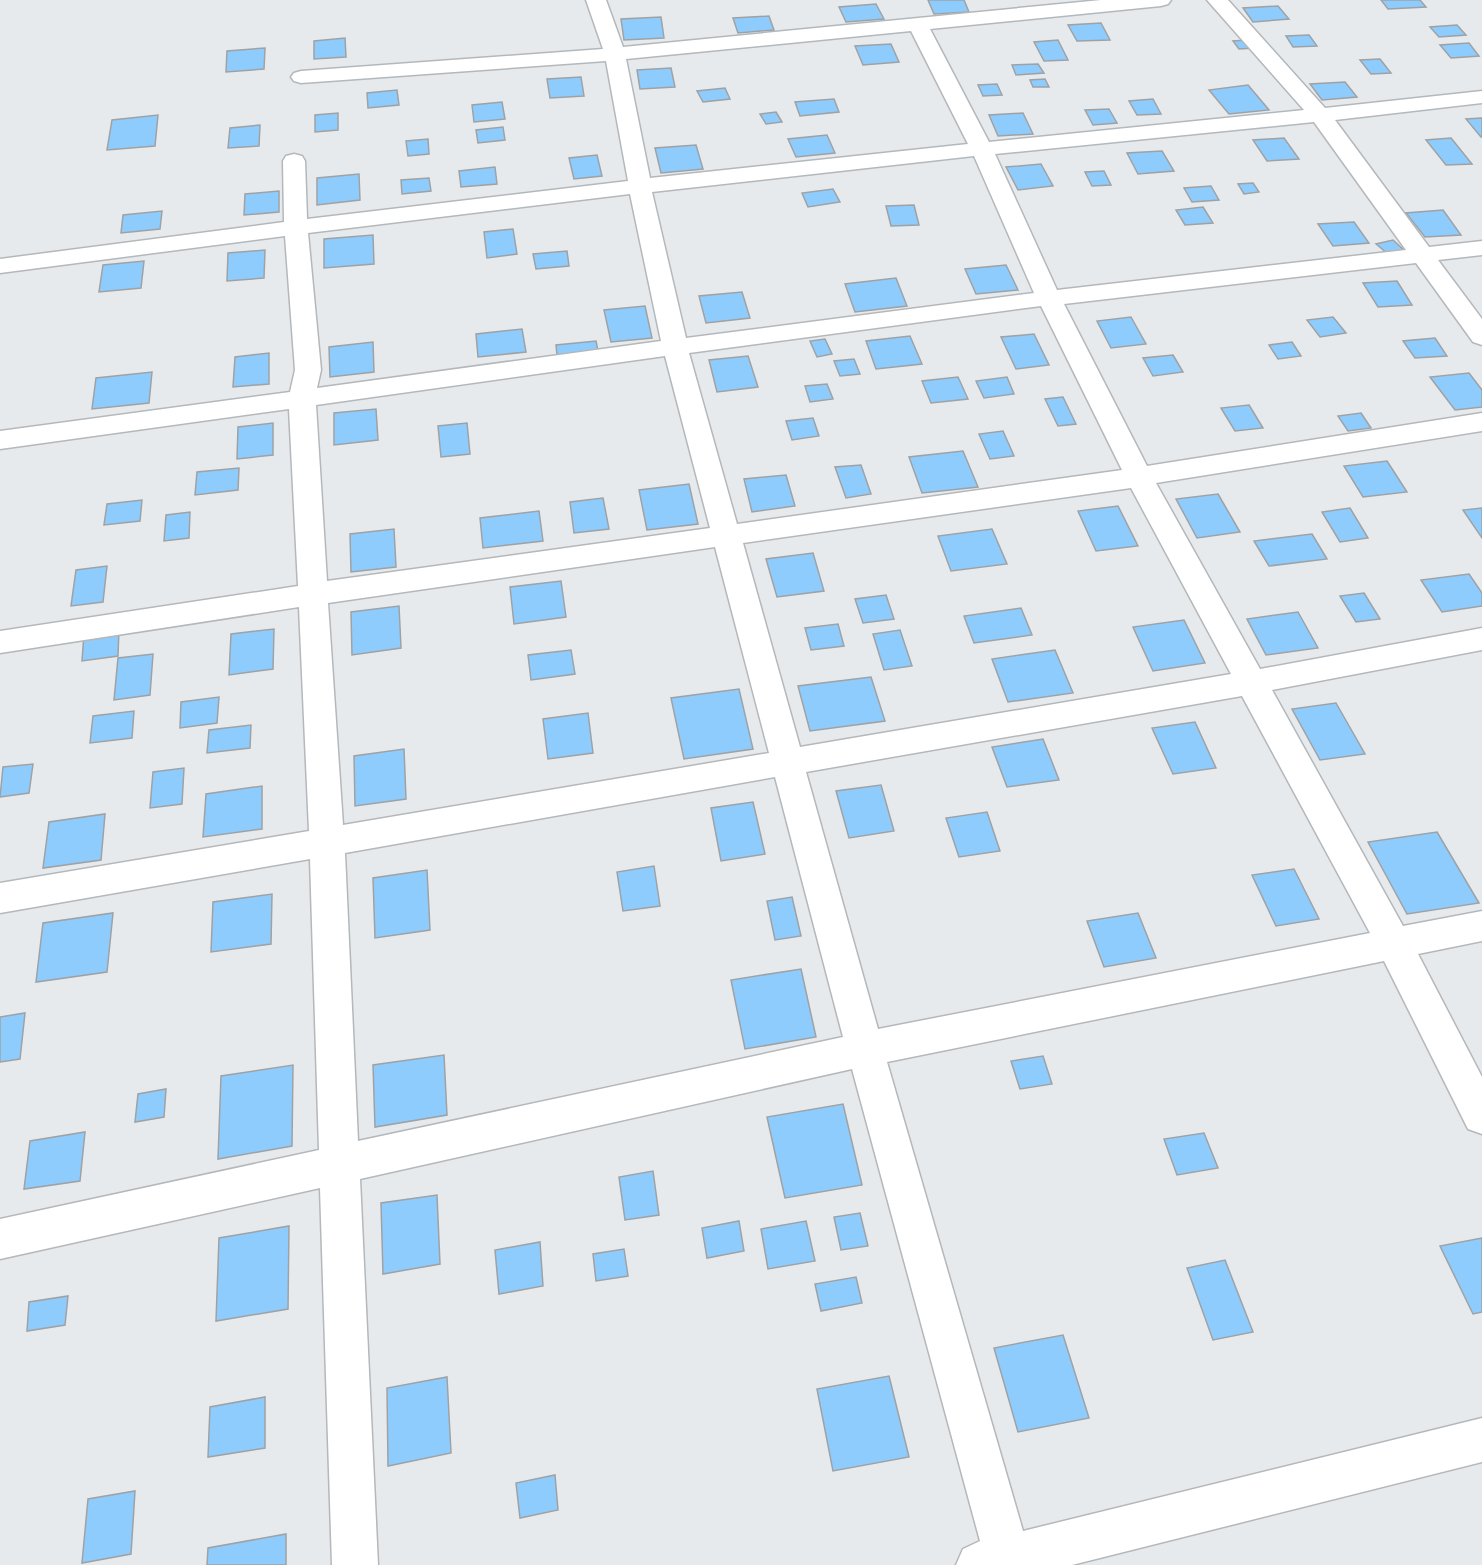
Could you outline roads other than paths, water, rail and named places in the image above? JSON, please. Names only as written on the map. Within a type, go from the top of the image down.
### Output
[{"type":"street","points":[[596,0],[615,54],[640,187],[675,347],[865,1049],[999,1563],[1482,1440]]},
{"type":"street","points":[[301,77],[615,54],[1161,0]]},
{"type":"street","points":[[1217,0],[1321,116],[1482,337]]},
{"type":"street","points":[[917,23],[982,148],[1049,298],[1140,477],[1394,944],[1482,1116]]},
{"type":"street","points":[[0,266],[296,226],[982,148],[1321,116],[1482,97]]},
{"type":"street","points":[[294,161],[296,226],[308,370],[302,398],[327,842],[355,1565]]},
{"type":"street","points":[[0,440],[1049,298],[1482,248]]},
{"type":"street","points":[[0,642],[314,594],[1140,477],[1482,422]]},
{"type":"street","points":[[0,898],[1252,682],[1482,639]]},
{"type":"street","points":[[0,1239],[865,1049],[1482,926]]}]
